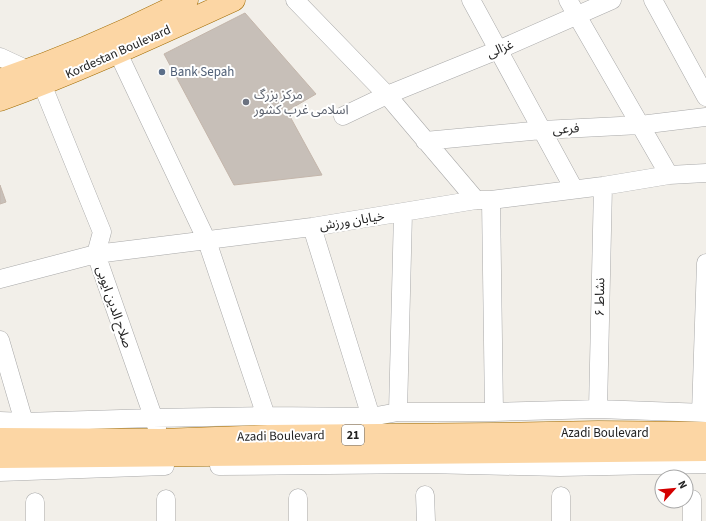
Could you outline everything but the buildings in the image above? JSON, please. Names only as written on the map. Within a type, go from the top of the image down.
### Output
[{"type":"main road","name":"Kordestan Boulevard","points":[[0,100],[35,77],[187,0]]},
{"type":"main road","name":"Kordestan Boulevard","points":[[0,80],[35,77],[118,53],[234,0]]},
{"type":"main road","name":"Azadi Boulevard","points":[[0,439],[24,431],[161,440],[275,436],[598,432],[704,420]]},
{"type":"main road","name":"Azadi Boulevard","points":[[0,457],[706,450]]},
{"type":"street","points":[[295,0],[387,95],[425,141],[484,200],[494,412]]},
{"type":"street","points":[[471,0],[574,189]]},
{"type":"street","name":"غزالی","points":[[342,116],[387,95],[498,50],[572,7],[612,0]]},
{"type":"street","points":[[653,0],[700,71],[706,98]]},
{"type":"street","points":[[572,7],[669,175]]},
{"type":"street","points":[[118,53],[207,241],[266,416]]},
{"type":"street","points":[[0,57],[35,77]]},
{"type":"street","name":"صلاح الدین ایوبی","points":[[35,77],[102,232],[96,254],[161,440]]},
{"type":"street","name":"فرعی","points":[[425,141],[542,130],[640,125],[706,117]]},
{"type":"street","name":"خیابان ورزش","points":[[0,279],[96,254],[312,228],[484,200],[603,186],[669,175],[706,172]]},
{"type":"street","name":"نشاط ۶","points":[[598,409],[603,186]]},
{"type":"street","points":[[398,412],[403,213]]},
{"type":"street","points":[[312,228],[370,417]]},
{"type":"street","points":[[0,421],[24,431],[153,418],[266,416],[370,417],[398,412],[494,412],[598,409],[704,420],[706,263]]},
{"type":"street","points":[[0,340],[24,431]]},
{"type":"street","points":[[0,472],[164,466],[426,464],[560,467],[706,464]]},
{"type":"street","points":[[425,495],[426,521]]},
{"type":"street","points":[[561,496],[561,521]]},
{"type":"street","points":[[298,498],[298,521]]},
{"type":"street","points":[[166,499],[166,521]]},
{"type":"street","points":[[35,502],[35,521]]},
{"type":"street","points":[[692,509],[692,521]]},
{"type":"place","name":"Bank Sepah","points":[[162,72]]},
{"type":"place","name":"مرکز بزرگ اسلامی غرب کشور","points":[[246,102]]}]
